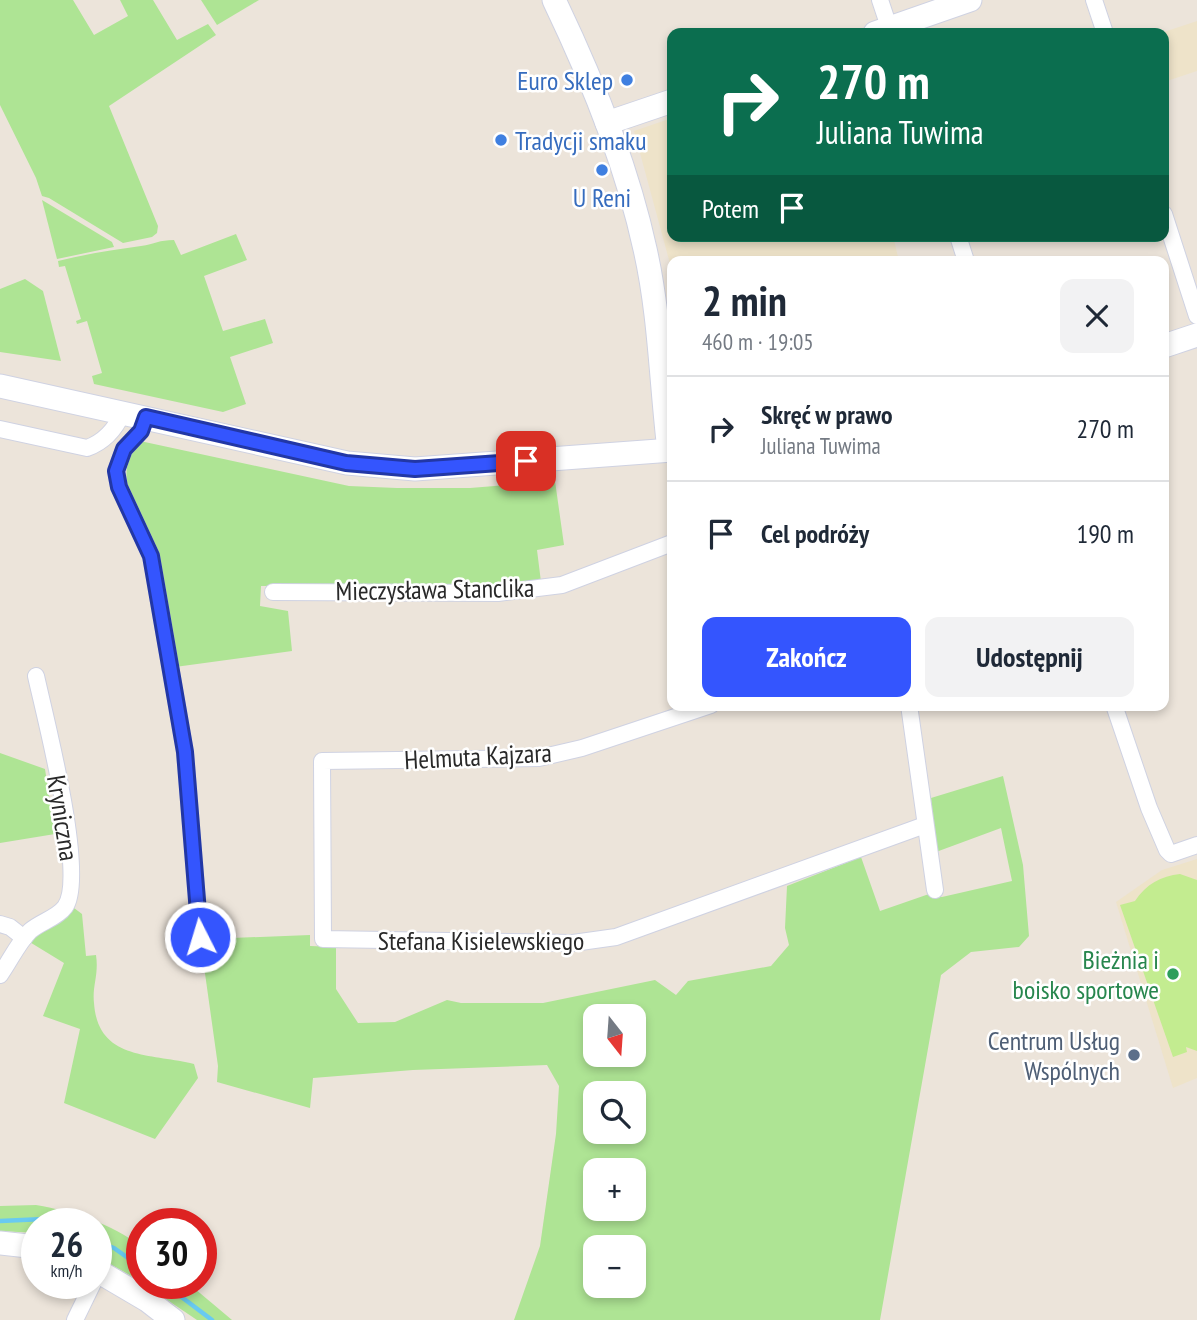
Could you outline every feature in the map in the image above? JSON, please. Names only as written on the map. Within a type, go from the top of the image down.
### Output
[{"type":"street","points":[[554,0],[607,123],[646,250],[667,419]]},
{"type":"street","points":[[880,0],[884,28]]},
{"type":"street","points":[[896,28],[970,0]]},
{"type":"street","points":[[1094,0],[1103,28]]},
{"type":"street","points":[[607,123],[667,103]]},
{"type":"street","points":[[1169,229],[1197,316]]},
{"type":"street","points":[[1169,344],[1197,335]]},
{"type":"street","points":[[0,386],[346,463],[415,469],[667,454]]},
{"type":"street","points":[[0,429],[87,448],[99,444],[123,412]]},
{"type":"street","points":[[146,417],[141,431],[124,449],[116,471],[119,487],[151,556],[185,752],[200,937]]},
{"type":"street","name":"Mieczysława Stanclika","points":[[273,592],[498,593],[549,587],[562,585],[667,545]]},
{"type":"street","name":"Kryniczna","points":[[0,975],[32,929],[60,913],[66,906],[73,880],[61,791],[36,676]]},
{"type":"street","name":"Helmuta Kajzara","points":[[322,761],[539,758],[582,748],[693,711]]},
{"type":"street","points":[[910,711],[935,890]]},
{"type":"street","points":[[1116,711],[1149,808],[1167,850],[1171,854],[1197,845]]},
{"type":"street","name":"Stefana Kisielewskiego","points":[[322,761],[323,939],[573,943],[615,937],[925,825]]},
{"type":"street","points":[[0,924],[10,926],[24,938]]},
{"type":"street","points":[[0,1243],[21,1245]]},
{"type":"street","points":[[112,1283],[147,1300],[173,1320]]},
{"type":"street","points":[[75,1320],[85,1299]]},
{"type":"shaded area","points":[[1197,21],[1197,71],[1169,80],[1169,30]]},
{"type":"shaded area","points":[[667,120],[667,242],[894,242],[898,256],[668,256],[634,131]]},
{"type":"shaded area","name":"Bieżnia i boisko sportowe","points":[[1197,859],[1197,1078],[1173,1088],[1116,902],[1162,870]]},
{"type":"green space","points":[[0,0],[73,0],[94,35],[128,16],[120,0],[153,0],[177,40],[208,24],[216,35],[109,106],[158,226],[157,233],[152,237],[123,243],[42,196],[0,105]]},
{"type":"green space","points":[[201,0],[259,0],[217,25]]},
{"type":"green space","points":[[42,200],[112,242],[114,247],[57,259]]},
{"type":"green space","points":[[236,234],[247,260],[204,276],[223,331],[265,319],[273,343],[230,357],[246,404],[223,412],[94,384],[92,376],[102,373],[87,321],[77,324],[76,321],[81,319],[65,266],[59,267],[58,261],[169,240],[174,240],[181,255]]},
{"type":"green space","points":[[25,279],[43,291],[61,361],[0,352],[0,289]]},
{"type":"green space","points":[[140,441],[349,486],[470,488],[555,481],[564,545],[537,550],[541,582],[261,586],[260,606],[288,611],[292,651],[175,667],[165,589],[156,555],[127,484],[129,461]]},
{"type":"green space","points":[[0,753],[45,769],[55,834],[0,843]]},
{"type":"green space","points":[[1003,776],[1023,865],[1029,936],[1019,947],[971,952],[941,975],[880,1320],[514,1320],[540,1246],[556,1134],[559,1086],[547,1065],[413,1070],[313,1078],[310,1108],[217,1082],[218,1066],[201,945],[207,944],[207,939],[310,935],[310,946],[336,947],[336,989],[358,1023],[395,1022],[447,1000],[461,1003],[543,1003],[655,980],[676,995],[688,981],[771,966],[789,945],[785,928],[787,886],[861,857],[880,911],[929,894],[942,897],[1012,881],[1001,828],[936,852],[931,798]]},
{"type":"green space","name":"Bieżnia i boisko sportowe","points":[[1180,874],[1197,880],[1197,1051],[1186,1047],[1187,1052],[1173,1057],[1120,905],[1135,901],[1154,882]]},
{"type":"green space","points":[[74,908],[82,914],[86,956],[96,955],[94,1003],[98,1022],[105,1035],[116,1045],[129,1051],[194,1064],[198,1078],[155,1139],[64,1103],[80,1029],[43,1016],[64,963],[28,941]]},
{"type":"green space","points":[[36,1205],[50,1208],[21,1208],[21,1232],[0,1231],[0,1206]]},
{"type":"green space","points":[[112,1229],[126,1237],[126,1273],[112,1265]]},
{"type":"green space","points":[[166,1299],[207,1299],[232,1320],[197,1320]]},
{"type":"waterway","points":[[0,1221],[21,1220]]},
{"type":"waterway","points":[[112,1247],[126,1257]]},
{"type":"waterway","points":[[184,1299],[212,1320]]},
{"type":"place","name":"Euro Sklep","points":[[627,80]]},
{"type":"place","name":"Tradycji smaku","points":[[501,140]]},
{"type":"place","name":"U Reni","points":[[602,170]]},
{"type":"place","name":"Bieżnia i boisko sportowe","points":[[1173,974]]},
{"type":"place","name":"Centrum Usług Wspólnych","points":[[1134,1055]]},
{"type":"route","points":[[200,937],[185,752],[151,556],[119,487],[116,471],[124,449],[141,431],[146,417],[346,463],[415,469],[526,461]]}]
